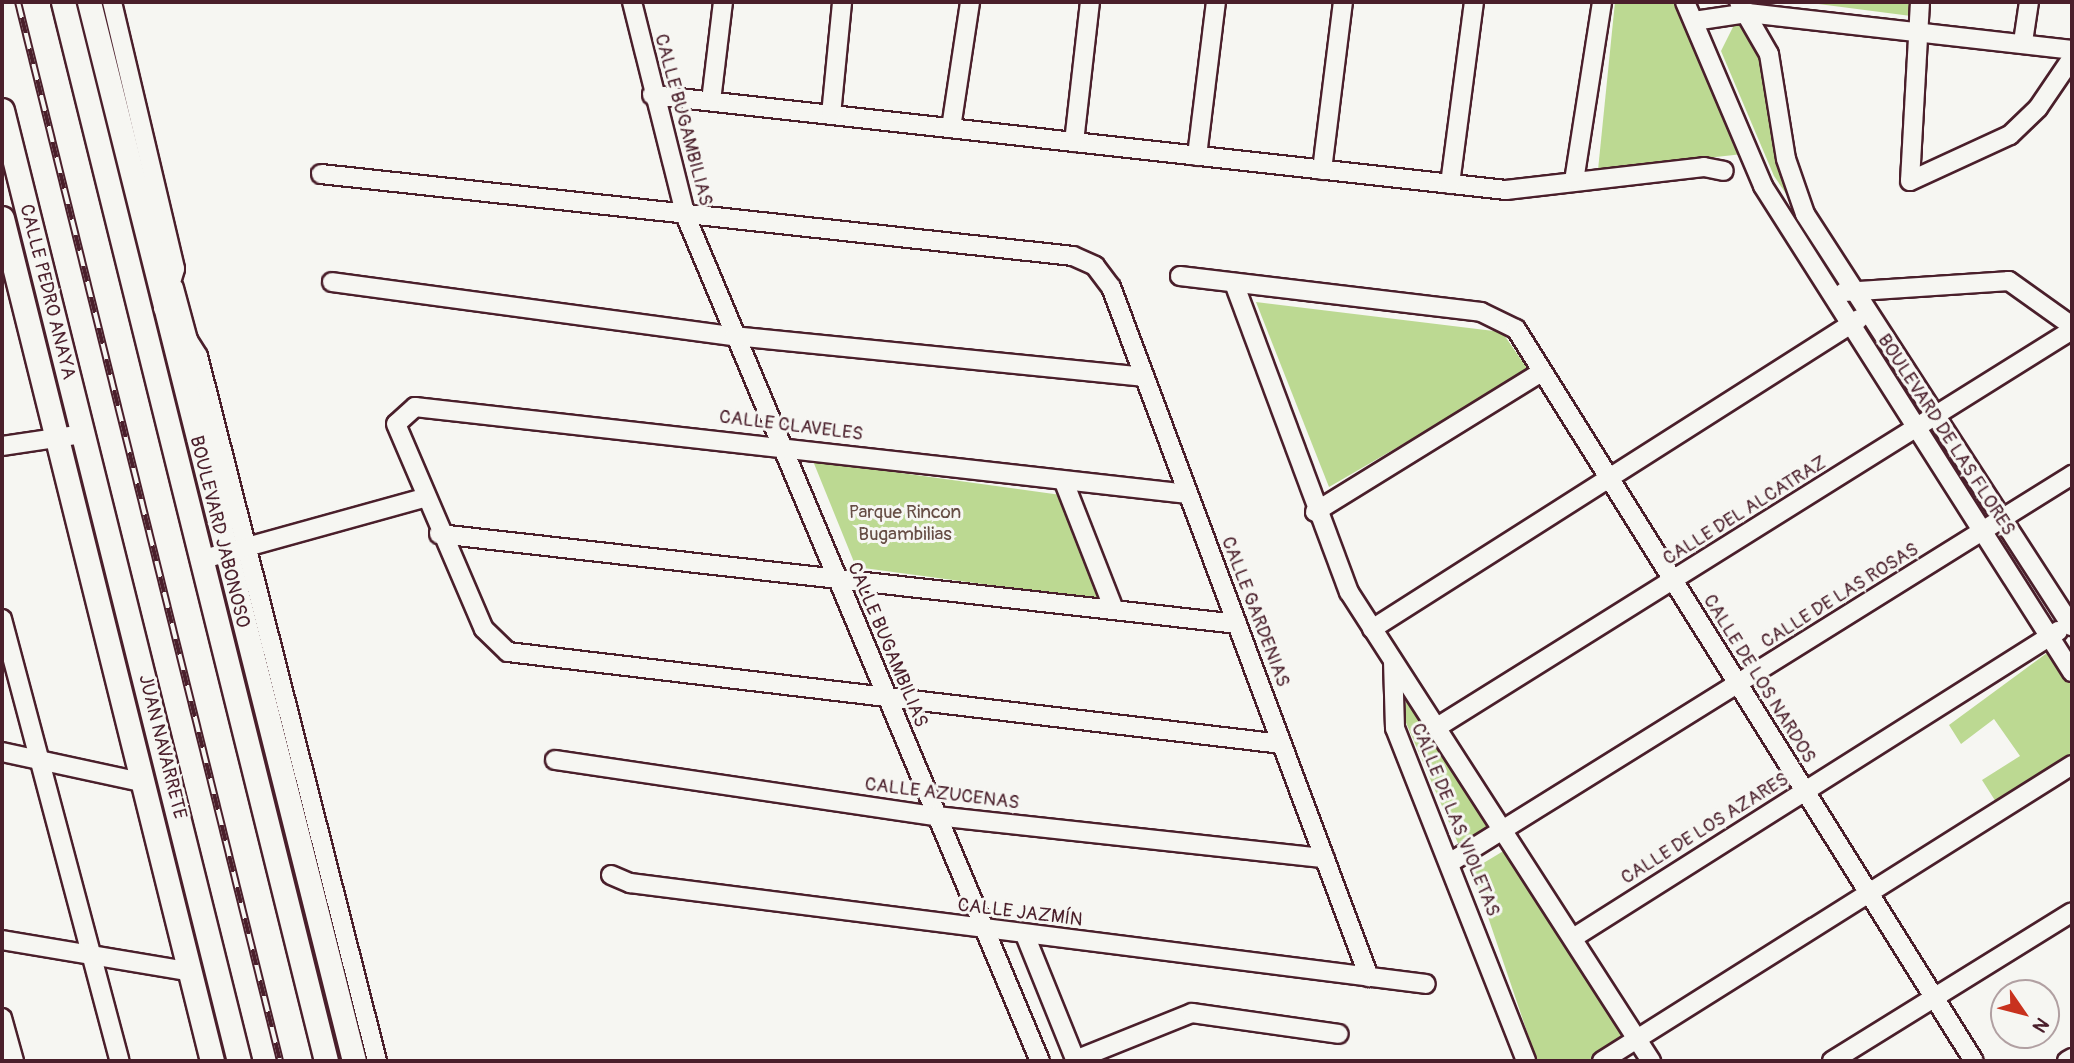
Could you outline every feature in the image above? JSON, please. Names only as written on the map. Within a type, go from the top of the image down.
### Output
[{"type":"main road","name":"BOULEVARD JABONOSO","points":[[63,2],[326,1061]]},
{"type":"main road","name":"BOULEVARD JABONOSO","points":[[99,3],[174,316],[196,394],[223,555],[354,1061]]},
{"type":"main road","name":"CALLE PEDRO ANAYA","points":[[2,110],[83,434]]},
{"type":"main road","name":"CALLE PEDRO ANAYA","points":[[2,218],[6,251],[55,438]]},
{"type":"main road","name":"JUAN NAVARRETE","points":[[83,434],[239,1061]]},
{"type":"main road","name":"JUAN NAVARRETE","points":[[55,438],[187,971],[212,1061]]},
{"type":"street","name":"CALLE BUGAMBILIAS","points":[[632,2],[652,96],[686,217],[1040,1061]]},
{"type":"street","points":[[702,100],[723,2]]},
{"type":"street","points":[[831,115],[842,2]]},
{"type":"street","points":[[951,128],[970,2]]},
{"type":"street","points":[[1074,142],[1090,2]]},
{"type":"street","points":[[1197,156],[1216,2]]},
{"type":"street","points":[[1322,170],[1343,2]]},
{"type":"street","points":[[1450,184],[1474,2]]},
{"type":"street","points":[[1574,181],[1602,2]]},
{"type":"street","name":"BOULEVARD DE LAS FLORES","points":[[1685,2],[1763,186],[1916,428],[1985,531],[2072,672]]},
{"type":"street","points":[[1920,2],[1916,27],[1910,181],[2010,135],[2038,108],[2072,58]]},
{"type":"street","points":[[2023,42],[2029,2]]},
{"type":"street","points":[[1694,21],[1746,5],[2072,50]]},
{"type":"street","name":"BOULEVARD DE LAS FLORES","points":[[1746,5],[1769,54],[1786,159],[1805,214],[1938,414],[2072,624]]},
{"type":"street","points":[[652,96],[1506,190],[1704,167],[1724,172]]},
{"type":"street","points":[[321,174],[686,217]]},
{"type":"street","name":"CALLE GARDENIAS","points":[[686,217],[1073,256],[1095,266],[1111,287],[1369,977]]},
{"type":"street","points":[[6,251],[35,243]]},
{"type":"street","points":[[1180,276],[1234,284],[1315,512],[1372,629],[1505,828],[1651,1061]]},
{"type":"street","points":[[1834,298],[1853,287],[2009,281],[2072,328]]},
{"type":"street","points":[[332,282],[734,335],[1144,377]]},
{"type":"street","name":"CALLE DE LOS NARDOS","points":[[1234,284],[1481,312],[1507,321],[1542,372],[1974,1061]]},
{"type":"street","points":[[1372,629],[1870,312]]},
{"type":"street","name":"CALLE DEL ALCATRAZ","points":[[1439,726],[2072,328]]},
{"type":"street","points":[[1315,512],[1542,372]]},
{"type":"street","points":[[196,394],[250,549],[377,1061]]},
{"type":"street","name":"CALLE CLAVELES","points":[[424,498],[396,424],[415,407],[779,444],[1064,482],[1188,494]]},
{"type":"street","points":[[2,446],[83,434]]},
{"type":"street","name":"CALLE DE LAS ROSAS","points":[[1451,862],[2072,475]]},
{"type":"street","points":[[1064,482],[1113,607]]},
{"type":"street","points":[[200,560],[250,549],[424,498],[484,629],[523,657],[884,692],[1282,744]]},
{"type":"street","points":[[439,534],[834,573],[1237,624]]},
{"type":"street","points":[[2,619],[120,1061]]},
{"type":"street","points":[[244,631],[269,624]]},
{"type":"street","name":"CALLE DE LOS AZARES","points":[[1573,938],[2072,624]]},
{"type":"street","name":"CALLE DE LAS VIOLETAS","points":[[1393,662],[1395,728],[1451,862],[1526,1061]]},
{"type":"street","points":[[2,752],[141,782]]},
{"type":"street","name":"CALLE AZUCENAS","points":[[555,760],[936,816],[1325,858]]},
{"type":"street","points":[[1602,1061],[2072,765]]},
{"type":"street","name":"CALLE JAZMÍN","points":[[611,875],[630,883],[985,931],[1426,984]]},
{"type":"street","points":[[308,884],[332,879]]},
{"type":"street","points":[[1832,1061],[2072,912]]},
{"type":"street","points":[[1025,935],[1076,1061],[1192,1013],[1339,1034]]},
{"type":"street","points":[[2,940],[187,971]]},
{"type":"street","points":[[2,1018],[15,1061]]},
{"type":"street","points":[[2067,1061],[2072,1058]]},
{"type":"green space","points":[[1615,2],[1678,2],[1743,154],[1598,170]]},
{"type":"green space","points":[[1803,2],[1913,2],[1911,16]]},
{"type":"green space","points":[[1746,20],[1765,55],[1791,201],[1774,176],[1721,51],[1735,23]]},
{"type":"green space","points":[[1256,302],[1502,332],[1529,371],[1329,487]]},
{"type":"green space","name":"Parque Rincon Bugambilias","points":[[813,461],[1061,495],[1101,600],[856,567]]},
{"type":"green space","points":[[2051,650],[2072,686],[2072,755],[1996,802],[1982,780],[2020,756],[1994,719],[1961,744],[1949,725]]},
{"type":"green space","points":[[1407,691],[1498,828],[1460,848],[1404,718]]},
{"type":"green space","points":[[1510,847],[1627,1036],[1588,1061],[1537,1061],[1472,870]]},
{"type":"railway","points":[[18,2],[280,1061]]}]
